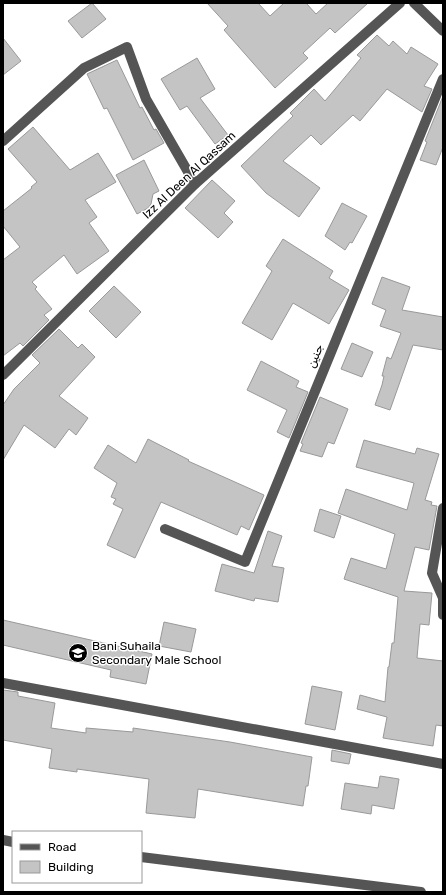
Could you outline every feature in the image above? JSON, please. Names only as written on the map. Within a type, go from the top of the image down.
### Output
[{"type":"street","name":"Izz Al Deen Al Qassam","points":[[3,375],[195,184],[400,3]]},
{"type":"street","points":[[414,3],[443,31]]},
{"type":"street","points":[[3,141],[84,68],[127,47],[146,99],[195,184]]},
{"type":"street","name":"جنين","points":[[164,529],[245,562],[443,79]]},
{"type":"street","points":[[443,508],[432,573],[443,598],[443,615]]},
{"type":"street","points":[[3,683],[443,764]]},
{"type":"street","points":[[142,857],[421,892]]},
{"type":"building","points":[[92,3],[106,19],[82,38],[68,21]]},
{"type":"building","points":[[207,3],[258,3],[270,16],[284,3],[306,3],[316,14],[328,3],[368,3],[335,33],[330,28],[303,53],[308,58],[275,88],[224,30],[228,26]]},
{"type":"building","points":[[377,35],[389,46],[393,41],[407,54],[411,47],[438,64],[424,86],[432,89],[422,112],[387,89],[360,121],[353,115],[321,145],[311,135],[283,161],[320,188],[299,217],[266,193],[241,166],[293,116],[290,113],[314,89],[325,101],[361,58],[357,55]]},
{"type":"building","points":[[3,38],[21,61],[3,75]]},
{"type":"building","points":[[197,58],[215,89],[200,98],[228,135],[215,144],[187,106],[180,110],[161,79]]},
{"type":"building","points":[[117,60],[140,108],[142,107],[154,130],[156,129],[164,143],[133,160],[107,108],[104,109],[87,74]]},
{"type":"building","points":[[443,96],[443,147],[436,165],[420,160],[427,142],[425,141]]},
{"type":"building","points":[[33,127],[70,170],[98,153],[116,182],[85,200],[97,217],[89,223],[109,251],[77,274],[64,255],[32,282],[37,287],[35,289],[52,309],[44,315],[49,320],[23,346],[20,343],[3,356],[3,260],[20,247],[3,226],[3,211],[32,188],[31,187],[37,182],[8,149]]},
{"type":"building","points":[[144,160],[159,191],[153,194],[151,204],[148,208],[137,214],[116,175]]},
{"type":"building","points":[[212,180],[235,201],[224,213],[233,222],[218,238],[185,208]]},
{"type":"building","points":[[342,203],[367,216],[352,243],[350,242],[345,250],[325,236]]},
{"type":"building","points":[[283,239],[333,271],[329,278],[349,290],[329,324],[293,303],[272,340],[242,323],[272,271],[266,266]]},
{"type":"building","points":[[382,277],[410,287],[402,310],[443,317],[443,350],[413,345],[390,410],[375,405],[382,385],[384,376],[382,376],[387,357],[391,359],[401,333],[380,326],[386,310],[372,304]]},
{"type":"building","points":[[114,286],[141,312],[116,338],[89,311]]},
{"type":"building","points":[[59,329],[78,348],[82,344],[95,357],[59,396],[88,418],[76,435],[69,429],[55,448],[24,425],[3,460],[3,405],[14,389],[40,363],[32,355]]},
{"type":"building","points":[[352,343],[373,352],[362,377],[341,369]]},
{"type":"building","points":[[261,361],[299,381],[296,387],[308,392],[289,438],[277,432],[287,410],[247,390]]},
{"type":"building","points":[[320,397],[348,409],[334,444],[328,442],[322,457],[300,451],[303,444],[301,443]]},
{"type":"building","points":[[148,439],[189,460],[188,461],[264,495],[249,530],[241,526],[237,535],[161,502],[135,558],[107,545],[123,509],[113,504],[116,499],[111,497],[117,483],[94,468],[108,445],[136,463]]},
{"type":"building","points":[[364,440],[415,454],[417,448],[439,454],[425,500],[432,502],[431,505],[437,506],[429,550],[415,547],[404,591],[432,593],[429,625],[420,624],[417,658],[443,661],[443,726],[436,725],[433,746],[383,738],[387,717],[357,709],[360,695],[385,702],[388,667],[392,643],[394,643],[398,597],[344,579],[351,558],[386,569],[395,534],[338,513],[346,489],[407,510],[414,483],[356,467]]},
{"type":"building","points":[[320,509],[341,516],[334,538],[314,531]]},
{"type":"building","points":[[268,531],[282,536],[272,566],[284,568],[278,602],[255,598],[254,601],[215,591],[222,564],[254,573]]},
{"type":"building","points":[[3,620],[152,654],[146,684],[110,677],[111,670],[3,645]]},
{"type":"building","points":[[164,622],[196,629],[191,652],[159,646]]},
{"type":"building","points":[[312,686],[342,692],[335,730],[305,724]]},
{"type":"building","points":[[3,690],[18,692],[18,696],[55,703],[51,728],[86,733],[86,728],[133,732],[133,728],[230,742],[312,757],[308,786],[306,786],[303,806],[198,789],[195,818],[146,813],[149,779],[77,769],[77,772],[49,768],[52,749],[3,740]]},
{"type":"building","points":[[332,750],[351,754],[349,764],[331,761]]},
{"type":"building","points":[[380,776],[399,779],[394,809],[372,805],[371,814],[341,809],[345,783],[378,788]]},
{"type":"place","name":"Bani Suhaila Secondary Male School","points":[[78,653]]}]
